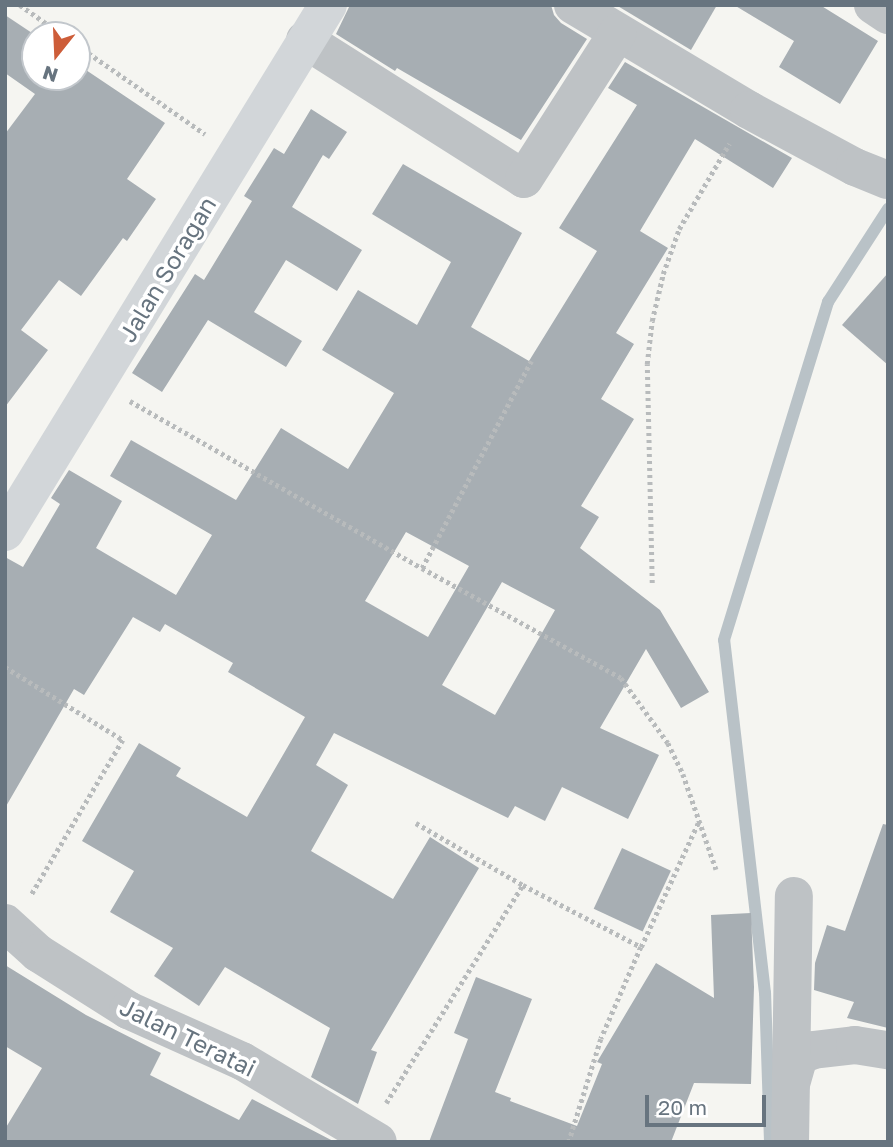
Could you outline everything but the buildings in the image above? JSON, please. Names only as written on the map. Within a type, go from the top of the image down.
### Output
[{"type":"street","name":"Jalan Soragan","points":[[5,532],[99,383],[236,152],[328,5]]},
{"type":"street","points":[[572,5],[749,110],[884,174]]},
{"type":"street","points":[[873,5],[888,15]]},
{"type":"street","points":[[305,40],[524,179],[618,32]]},
{"type":"street","points":[[790,1142],[794,896]]},
{"type":"street","name":"Jalan Teratai","points":[[8,926],[38,953],[128,1010],[242,1061],[372,1138]]},
{"type":"street","points":[[791,1084],[799,1056],[813,1049],[855,1045],[888,1050]]},
{"type":"path","points":[[20,5],[43,21]]},
{"type":"path","points":[[91,55],[236,152]]},
{"type":"path","points":[[652,583],[648,364],[652,321],[663,274],[679,229],[749,110]]},
{"type":"path","points":[[422,568],[531,361]]},
{"type":"path","points":[[99,383],[422,568],[621,678],[668,743],[700,820],[716,869]]},
{"type":"path","points":[[5,667],[123,740],[8,926]]},
{"type":"path","points":[[569,1142],[601,1039],[700,820]]},
{"type":"path","points":[[416,823],[523,885],[641,947]]},
{"type":"path","points":[[372,1138],[523,885]]},
{"type":"waterway","points":[[770,1142],[765,993],[724,640],[828,302],[888,209]]}]
